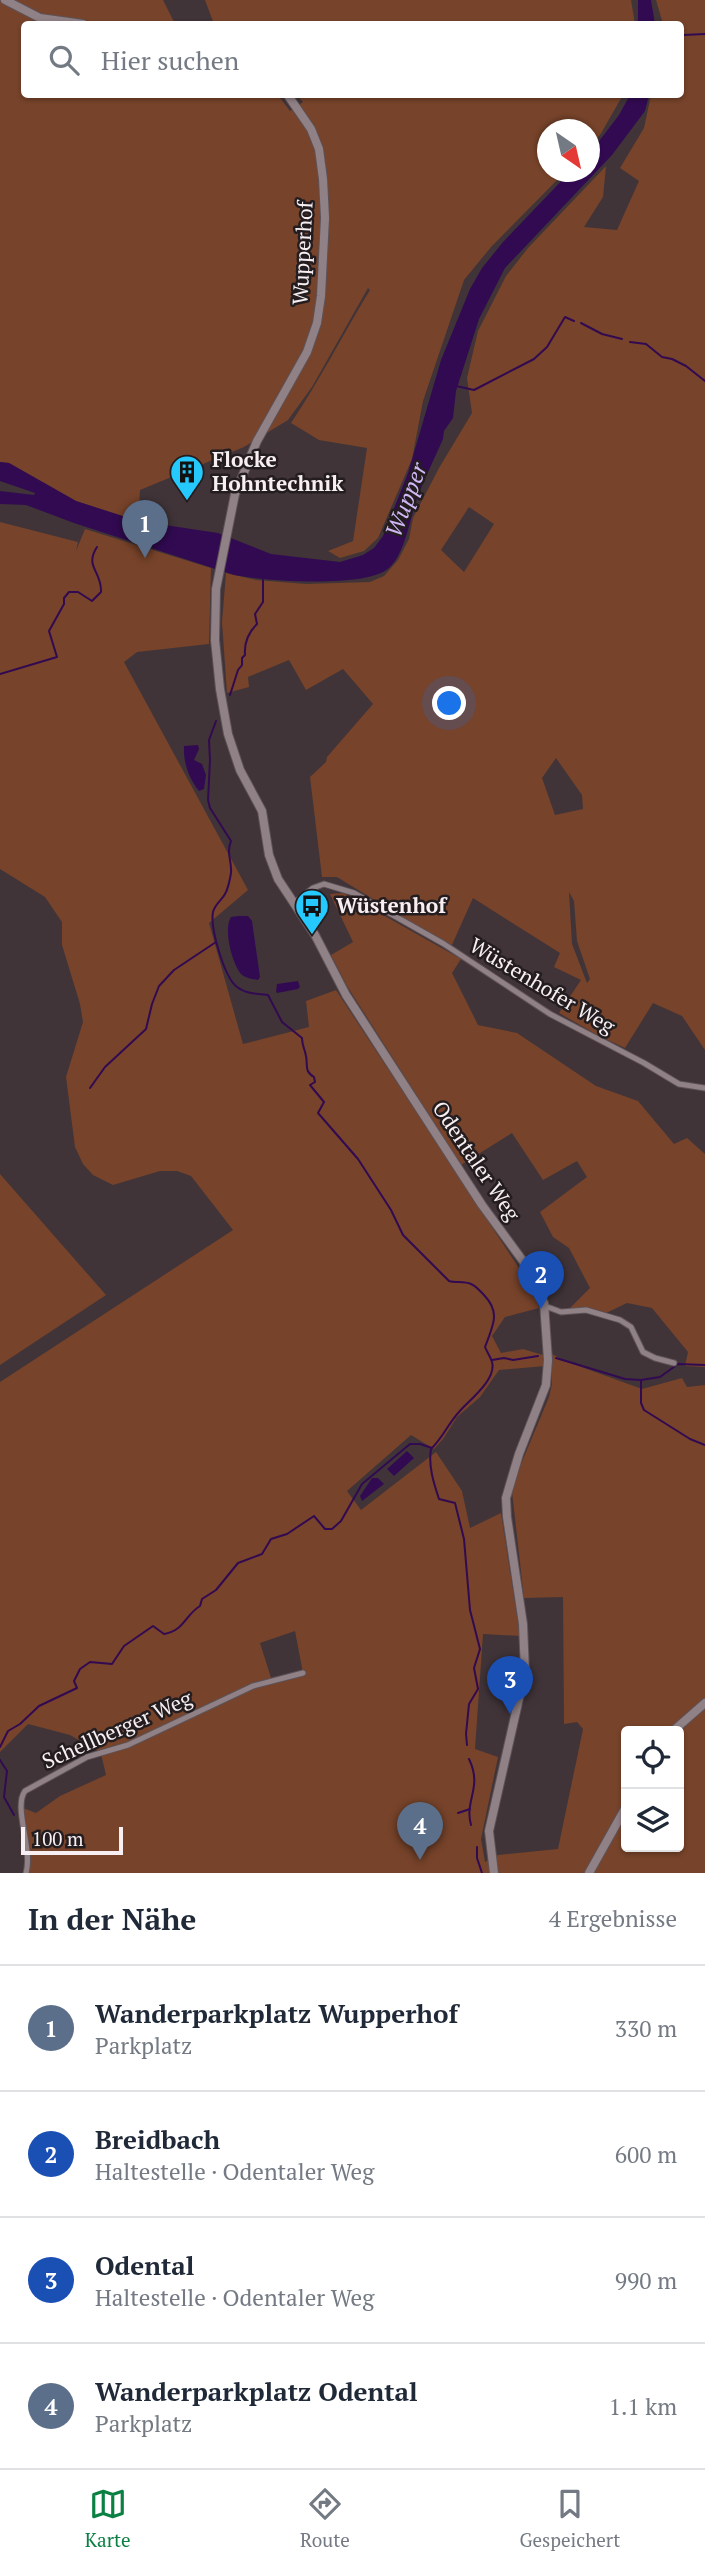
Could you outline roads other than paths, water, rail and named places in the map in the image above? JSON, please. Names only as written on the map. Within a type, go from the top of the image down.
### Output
[{"type":"main road","points":[[5,0],[40,18],[62,21]]},
{"type":"main road","name":"Wupperhof","points":[[217,579],[235,494],[257,441],[307,352],[317,323],[325,218],[324,179],[319,149],[311,129],[290,98]]},
{"type":"main road","name":"Odentaler Weg","points":[[217,579],[215,640],[226,726],[237,763],[264,817],[273,868],[293,904],[315,935],[346,995],[482,1205],[523,1261],[542,1293],[545,1306],[548,1360],[546,1385],[519,1454],[506,1498],[523,1624],[525,1672],[489,1831],[494,1873]]},
{"type":"main road","points":[[679,1726],[705,1703]]},
{"type":"main road","points":[[589,1873],[621,1816]]},
{"type":"street","name":"Wüstenhofer Weg","points":[[293,904],[313,888],[324,884],[347,890],[405,920],[550,1014],[645,1063],[679,1084],[705,1088]]},
{"type":"street","points":[[545,1306],[561,1312],[586,1310],[620,1320],[631,1327],[643,1352],[655,1359],[674,1363]]},
{"type":"street","name":"Schellberger Weg","points":[[26,1873],[28,1853],[21,1802],[25,1790],[87,1757],[128,1745],[253,1686],[303,1674]]},
{"type":"water","points":[[638,0],[651,0],[654,21],[638,21]]},
{"type":"water","points":[[628,98],[648,98],[645,111],[600,168],[600,140]]},
{"type":"water","name":"Wupper","points":[[560,182],[586,182],[505,268],[479,319],[456,391],[453,418],[444,431],[443,439],[417,497],[401,551],[390,567],[378,574],[315,582],[234,575],[26,505],[0,504],[0,491],[35,493],[0,481],[0,462],[9,463],[76,501],[138,521],[218,533],[271,554],[340,562],[363,555],[374,548],[383,536],[408,473],[441,360],[470,289],[482,268]]},
{"type":"water","points":[[198,745],[194,760],[202,764],[206,775],[204,789],[199,791],[187,770],[184,752],[184,746]]},
{"type":"water","points":[[248,916],[252,921],[260,977],[258,980],[241,974],[232,954],[228,937],[229,922],[231,917]]},
{"type":"water","points":[[298,981],[298,989],[277,993],[277,984]]},
{"type":"water","points":[[407,1451],[414,1458],[394,1476],[387,1469]]},
{"type":"water","points":[[372,1478],[378,1478],[384,1484],[362,1501],[360,1496]]},
{"type":"waterway","points":[[684,35],[705,34]]},
{"type":"waterway","points":[[456,386],[474,390],[534,359],[547,347],[565,317],[574,321]]},
{"type":"waterway","points":[[581,323],[602,334],[622,339]]},
{"type":"waterway","points":[[630,342],[646,344],[662,357],[686,366],[705,381]]},
{"type":"waterway","points":[[0,674],[57,657],[49,631],[64,604],[64,598],[69,592],[78,592],[92,601],[101,592],[92,560],[97,547]]},
{"type":"waterway","points":[[230,695],[242,665],[248,638],[257,624],[255,614],[263,602],[263,580]]},
{"type":"waterway","points":[[0,1747],[8,1731],[39,1706],[77,1688],[74,1681],[80,1669],[90,1662],[112,1664],[124,1646],[153,1626],[164,1634],[176,1630],[200,1606],[202,1599],[216,1590],[238,1563],[262,1554],[271,1539],[287,1534],[314,1516],[325,1529],[332,1529],[341,1521],[362,1484],[410,1444],[432,1448],[455,1417],[481,1390],[492,1369],[485,1347],[494,1320],[489,1302],[473,1285],[449,1281],[403,1235],[391,1210],[358,1159],[318,1113],[324,1102],[310,1085],[315,1082],[308,1070],[302,1038],[282,1022],[268,995],[237,987],[227,973],[219,952],[213,919],[213,912],[225,894],[231,873],[231,841],[210,808],[208,800],[209,740],[216,721]]},
{"type":"waterway","points":[[90,1088],[105,1067],[146,1029],[159,986],[174,970],[216,942]]},
{"type":"waterway","points":[[492,1360],[538,1356]]},
{"type":"waterway","points":[[556,1358],[625,1379],[641,1380],[660,1377],[678,1364],[705,1365]]},
{"type":"waterway","points":[[641,1381],[641,1403],[644,1410],[690,1439],[705,1445]]},
{"type":"waterway","points":[[431,1449],[433,1481],[439,1499],[455,1503],[464,1539],[470,1610],[480,1649],[474,1668],[478,1689],[469,1704],[467,1745]]},
{"type":"waterway","points":[[469,1759],[474,1778],[469,1816],[471,1825]]},
{"type":"waterway","points":[[0,1760],[7,1771],[4,1797],[14,1815]]},
{"type":"waterway","points":[[458,1813],[470,1809]]},
{"type":"waterway","points":[[477,1847],[482,1873]]},
{"type":"place","name":"Flocke Hohntechnik","points":[[187,502]]},
{"type":"place","name":"Wanderparkplatz Wupperhof","points":[[145,558]]},
{"type":"place","name":"Wüstenhof","points":[[312,936]]},
{"type":"place","name":"Breidbach","points":[[541,1309]]},
{"type":"place","name":"Odental","points":[[510,1714]]},
{"type":"place","name":"Wanderparkplatz Odental","points":[[420,1860]]}]
